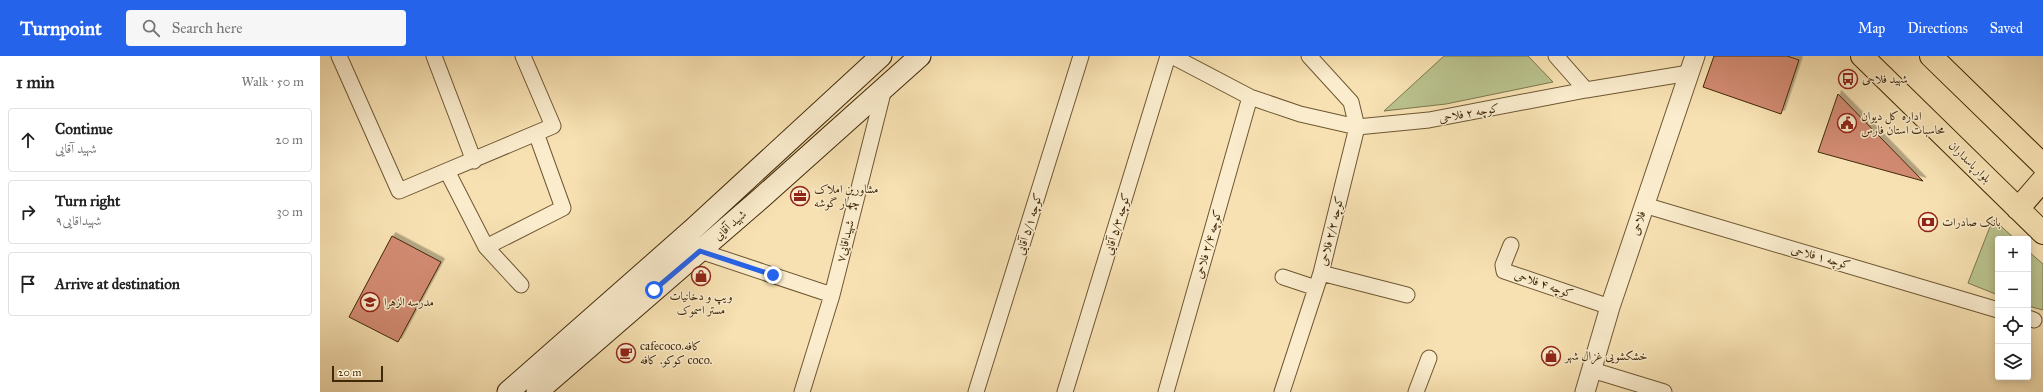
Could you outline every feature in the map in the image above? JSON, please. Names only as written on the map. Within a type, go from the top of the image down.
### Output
[{"type":"main road","name":"شهید آقایی","points":[[537,392],[579,342],[692,230],[882,56]]},
{"type":"main road","name":"شهید آقایی","points":[[508,392],[579,342],[700,251],[920,56]]},
{"type":"main road","name":"بلوار پاسداران","points":[[1862,56],[2043,233]]},
{"type":"main road","points":[[1931,56],[2043,165]]},
{"type":"main road","points":[[2018,209],[2043,180]]},
{"type":"street","points":[[339,56],[398,191],[447,170],[474,161],[553,126],[523,56]]},
{"type":"street","points":[[434,56],[474,161]]},
{"type":"street","name":"کوچه ۵/۱ آقایی","points":[[976,392],[1081,56]]},
{"type":"street","name":"کوچه ۵/۳ آقایی","points":[[1065,392],[1168,56]]},
{"type":"street","name":"کوچه ۲ فلاحی","points":[[1172,56],[1250,97],[1300,114],[1357,127],[1429,120],[1586,90],[1692,64]]},
{"type":"street","points":[[1309,56],[1351,102],[1357,127]]},
{"type":"street","points":[[1556,56],[1586,90]]},
{"type":"street","name":"فلاحی","points":[[1585,392],[1610,307],[1692,64]]},
{"type":"street","name":"شهیداقایی۷","points":[[802,392],[832,295],[884,89]]},
{"type":"street","name":"کوچه ۲/۴ فلاحی","points":[[1166,392],[1250,97]]},
{"type":"street","name":"کوچه ۲/۲ فلاحی","points":[[1357,127],[1321,274],[1407,295]]},
{"type":"street","points":[[486,247],[564,208],[536,133]]},
{"type":"street","points":[[447,170],[486,247],[521,286]]},
{"type":"street","name":"کوچه ۱ فلاحی","points":[[1644,205],[1995,309]]},
{"type":"street","name":"کوچه ۴ فلاحی","points":[[1511,245],[1503,265],[1504,271],[1610,307]]},
{"type":"street","points":[[700,251],[832,295]]},
{"type":"street","points":[[1282,392],[1321,274]]},
{"type":"street","points":[[1283,277],[1316,288]]},
{"type":"street","points":[[1416,392],[1429,358]]},
{"type":"street","points":[[1592,370],[1664,392]]},
{"type":"green space","points":[[1444,56],[1528,56],[1553,82],[1446,104],[1384,111]]},
{"type":"green space","points":[[1993,219],[2012,236],[1995,236],[1995,294],[1968,283]]},
{"type":"green space","points":[[2031,254],[2043,264],[2043,310],[2031,307]]},
{"type":"building","points":[[1714,56],[1787,56],[1799,60],[1781,114],[1703,87]]},
{"type":"building","name":"اداره کل دیوان محاسبات استان فارس","points":[[1838,94],[1923,181],[1818,152]]},
{"type":"building","points":[[392,236],[441,262],[398,342],[349,317]]},
{"type":"place","name":"شهید فلاحی","points":[[1848,79]]},
{"type":"place","name":"اداره کل دیوان محاسبات استان فارس","points":[[1847,123]]},
{"type":"place","name":"مشاورین املاک چهار گوشه","points":[[800,196]]},
{"type":"place","name":"بانک صادرات","points":[[1928,222]]},
{"type":"place","name":"ویپ و دخانیات مستر اسموک","points":[[701,276]]},
{"type":"place","name":"مدرسه الزهرا","points":[[370,302]]},
{"type":"place","name":"cafecoco.کافه کوکو. کافه coco.","points":[[626,353]]},
{"type":"place","name":"خشکشویی غزال شهر","points":[[1551,356]]},
{"type":"route","points":[[654,290],[700,251],[773,275]]}]
